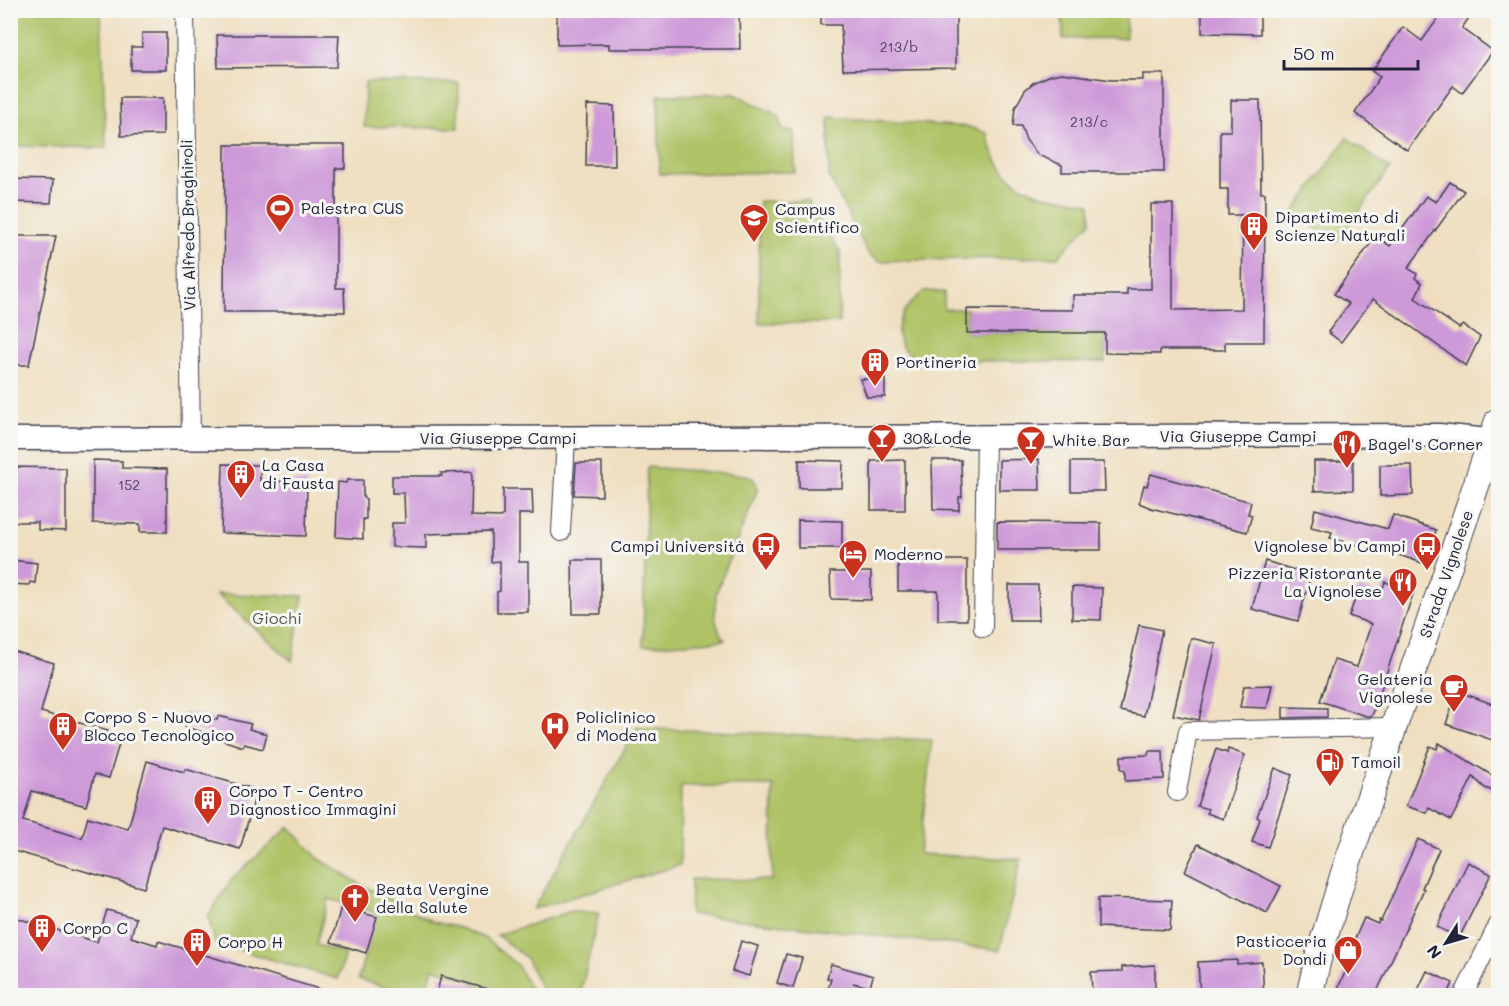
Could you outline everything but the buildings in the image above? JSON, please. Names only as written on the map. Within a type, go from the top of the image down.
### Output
[{"type":"main road","name":"Strada Vignolese","points":[[1310,996],[1319,955],[1344,873],[1496,434]]},
{"type":"street","name":"Via Alfredo Braghiroli","points":[[185,10],[191,439]]},
{"type":"street","name":"Via Giuseppe Campi","points":[[10,439],[1496,434]]},
{"type":"street","points":[[983,628],[986,436]]},
{"type":"street","points":[[561,531],[566,438]]},
{"type":"street","points":[[1177,792],[1188,731],[1393,727]]},
{"type":"street","points":[[1463,996],[1498,925]]},
{"type":"green space","points":[[11,10],[101,11],[106,148],[11,146]]},
{"type":"green space","points":[[1062,11],[1126,11],[1126,38],[1063,39]]},
{"type":"green space","points":[[365,82],[459,83],[458,128],[364,127]]},
{"type":"green space","points":[[735,94],[779,116],[783,131],[794,131],[795,172],[660,174],[658,95]]},
{"type":"green space","points":[[829,117],[969,127],[987,133],[996,158],[1009,177],[1028,190],[1040,194],[1090,204],[1091,222],[1058,257],[880,261],[869,255],[829,177]]},
{"type":"green space","points":[[1347,138],[1390,169],[1336,243],[1294,212]]},
{"type":"green space","points":[[759,201],[807,201],[840,252],[839,323],[759,323]]},
{"type":"green space","points":[[925,291],[944,292],[944,309],[967,309],[967,333],[1105,333],[1105,362],[919,360],[903,348],[898,332],[899,323],[906,309]]},
{"type":"green space","points":[[647,467],[746,475],[756,483],[757,491],[716,593],[715,618],[720,634],[725,640],[643,646]]},
{"type":"green space","name":"Giochi","points":[[216,594],[303,596],[292,661]]},
{"type":"green space","points":[[637,728],[932,740],[919,854],[1021,859],[1000,950],[690,914],[691,879],[772,880],[773,786],[681,786],[680,865],[533,909]]},
{"type":"green space","points":[[289,827],[318,858],[360,884],[434,922],[460,928],[484,938],[517,965],[531,990],[524,995],[471,995],[475,982],[433,968],[425,995],[411,995],[358,979],[377,913],[328,899],[316,945],[345,953],[338,979],[215,943],[208,916],[232,879]]},
{"type":"green space","points":[[572,911],[599,913],[580,995],[544,995],[526,958],[497,935]]},
{"type":"place","name":"Palestra CUS","points":[[280,234]]},
{"type":"place","name":"Campus Scientifico","points":[[754,244]]},
{"type":"place","name":"Dipartimento di Scienze Naturali","points":[[1254,252]]},
{"type":"place","name":"Portineria","points":[[875,388]]},
{"type":"place","name":"30&Lode","points":[[882,464]]},
{"type":"place","name":"White Bar","points":[[1031,466]]},
{"type":"place","name":"Bagel's Corner","points":[[1347,470]]},
{"type":"place","name":"La Casa di Fausta","points":[[241,500]]},
{"type":"place","name":"Campi Università","points":[[766,572]]},
{"type":"place","name":"Vignolese bv Campi","points":[[1427,572]]},
{"type":"place","name":"Moderno","points":[[853,580]]},
{"type":"place","name":"Pizzeria Ristorante La Vignolese","points":[[1403,608]]},
{"type":"place","name":"Gelateria Vignolese","points":[[1454,714]]},
{"type":"place","name":"Corpo S - Nuovo Blocco Tecnologico","points":[[63,752]]},
{"type":"place","name":"Policlinico di Modena","points":[[555,752]]},
{"type":"place","name":"Tamoil","points":[[1330,788]]},
{"type":"place","name":"Corpo T - Centro Diagnostico Immagini","points":[[208,826]]},
{"type":"place","name":"Beata Vergine della Salute","points":[[355,924]]},
{"type":"place","name":"Corpo C","points":[[42,954]]},
{"type":"place","name":"Corpo H","points":[[197,968]]},
{"type":"place","name":"Pasticceria Dondi","points":[[1348,976]]}]
